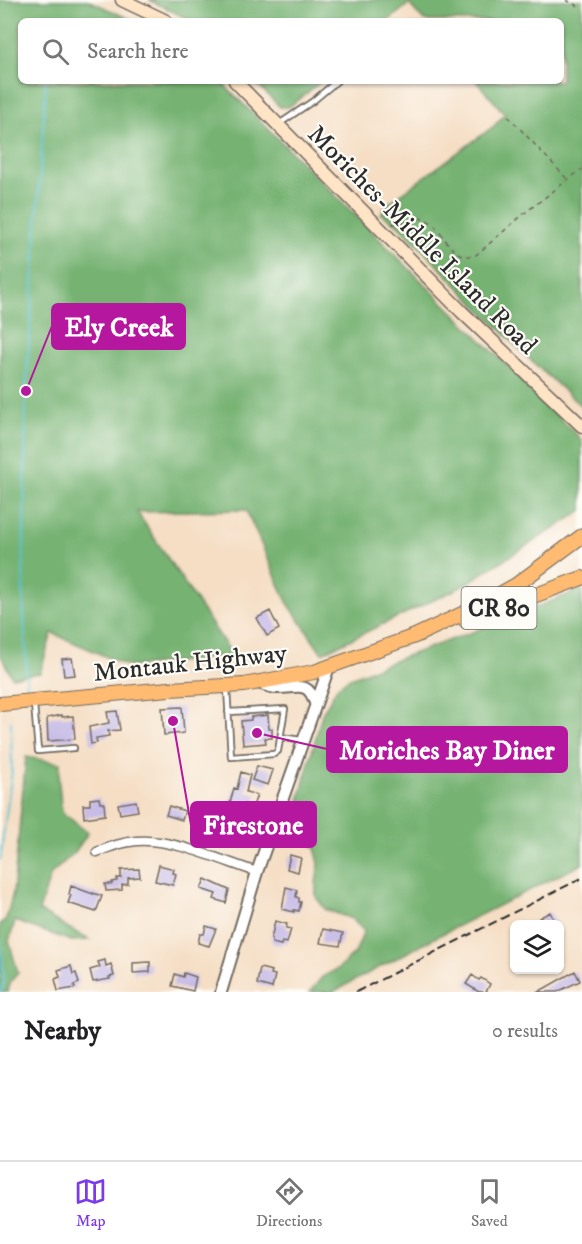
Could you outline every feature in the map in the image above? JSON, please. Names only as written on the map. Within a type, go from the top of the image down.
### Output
[{"type":"main road","points":[[122,0],[159,18]]},
{"type":"main road","name":"Moriches-Middle Island Road","points":[[238,84],[462,312],[582,426]]},
{"type":"main road","name":"CR 80","points":[[415,636],[461,615],[516,585],[582,536]]},
{"type":"main road","name":"CR 80","points":[[415,636],[468,620],[582,578]]},
{"type":"main road","name":"Montauk Highway","points":[[0,704],[258,683],[314,672],[415,636]]},
{"type":"street","points":[[221,992],[257,872],[329,667]]},
{"type":"street","points":[[258,683],[276,688],[291,686],[308,689],[315,704]]},
{"type":"street","points":[[97,852],[116,844],[135,841],[163,842],[257,872]]},
{"type":"lane","points":[[279,125],[333,84]]},
{"type":"lane","points":[[227,686],[228,712],[231,757],[274,754],[278,751],[285,709],[228,712]]},
{"type":"lane","points":[[34,701],[38,751],[74,748]]},
{"type":"lane","points":[[281,737],[304,741]]},
{"type":"path","points":[[566,0],[582,8]]},
{"type":"path","points":[[508,116],[568,180]]},
{"type":"path","points":[[385,226],[419,219],[426,220],[461,255],[468,257],[476,255],[526,212],[582,169]]},
{"type":"green space","points":[[0,0],[88,0],[127,18],[18,18],[18,84],[223,84],[582,440],[582,511],[459,588],[322,653],[287,602],[246,510],[137,512],[233,656],[130,667],[52,633],[40,673],[12,677],[0,654]]},
{"type":"green space","points":[[149,0],[582,0],[582,407],[523,353],[397,224],[381,214],[386,205],[494,126],[505,114],[479,84],[564,84],[564,18],[421,18],[409,4],[392,18],[186,18]]},
{"type":"green space","points":[[257,84],[318,84],[289,107],[280,107]]},
{"type":"green space","points":[[582,589],[582,864],[333,992],[310,992],[322,977],[339,968],[355,953],[364,931],[352,919],[325,909],[316,897],[319,864],[315,847],[293,836],[295,815],[322,714],[338,686],[348,679]]},
{"type":"green space","points":[[26,757],[60,763],[59,784],[62,812],[88,833],[75,852],[51,874],[39,911],[89,940],[71,941],[15,921],[9,941],[18,973],[10,982],[8,992],[0,992],[0,924],[6,919],[13,893]]},
{"type":"building","points":[[270,611],[279,629],[267,636],[257,618]]},
{"type":"building","points":[[72,658],[75,675],[64,676],[62,659]]},
{"type":"building","points":[[182,707],[184,733],[164,735],[162,708]]},
{"type":"building","points":[[117,711],[120,730],[108,731],[109,736],[96,738],[97,743],[91,744],[89,727],[109,723],[107,712]]},
{"type":"building","points":[[62,715],[62,717],[73,716],[75,739],[48,741],[47,718]]},
{"type":"building","points":[[268,715],[272,738],[265,738],[266,743],[243,745],[241,721]]},
{"type":"building","points":[[257,766],[273,770],[268,785],[252,780]]},
{"type":"building","points":[[241,772],[250,775],[246,792],[257,795],[253,806],[245,804],[242,814],[228,810]]},
{"type":"building","points":[[99,798],[100,803],[104,803],[105,815],[84,818],[83,805],[90,805],[90,799]]},
{"type":"building","points":[[136,801],[138,811],[120,814],[118,804]]},
{"type":"building","points":[[169,806],[185,811],[182,820],[166,815]]},
{"type":"building","points":[[290,855],[301,858],[298,872],[287,869]]},
{"type":"building","points":[[159,865],[174,869],[173,873],[176,874],[173,885],[155,881]]},
{"type":"building","points":[[139,869],[140,877],[128,878],[128,884],[122,885],[122,890],[106,891],[105,884],[112,884],[117,881],[117,878],[121,878],[121,870]]},
{"type":"building","points":[[205,879],[229,890],[226,903],[214,899],[216,894],[201,889]]},
{"type":"building","points":[[71,886],[102,896],[96,912],[68,903]]},
{"type":"building","points":[[286,887],[297,890],[296,897],[301,902],[299,911],[282,909]]},
{"type":"building","points":[[550,912],[554,920],[540,920],[539,918]]},
{"type":"building","points":[[275,921],[287,924],[286,928],[291,929],[287,943],[282,942],[281,945],[272,943]]},
{"type":"building","points":[[206,926],[216,929],[209,946],[198,943],[200,934],[204,934]]},
{"type":"building","points":[[323,929],[343,933],[340,946],[320,943]]},
{"type":"building","points":[[105,960],[106,966],[111,964],[114,976],[93,982],[90,970],[100,967],[98,962]]},
{"type":"building","points":[[150,962],[150,972],[133,973],[133,963]]},
{"type":"building","points":[[71,966],[79,983],[74,985],[75,988],[58,991],[55,979],[60,977],[58,970]]},
{"type":"building","points":[[260,968],[272,971],[271,974],[275,975],[272,988],[257,984]]},
{"type":"building","points":[[575,971],[580,981],[557,992],[538,992]]},
{"type":"building","points":[[184,973],[196,977],[193,991],[172,986],[175,974],[183,977]]},
{"type":"building","points":[[472,975],[490,984],[486,992],[479,992],[466,984]]},
{"type":"waterway","points":[[27,687],[23,593],[26,391],[46,84]]},
{"type":"waterway","points":[[0,860],[12,771],[11,721]]},
{"type":"waterway","points":[[0,939],[4,981],[1,992]]},
{"type":"railway","points":[[356,992],[582,878]]},
{"type":"place","name":"Ely Creek","points":[[26,391]]},
{"type":"place","name":"Firestone","points":[[173,721]]},
{"type":"place","name":"Moriches Bay Diner","points":[[257,733]]}]
